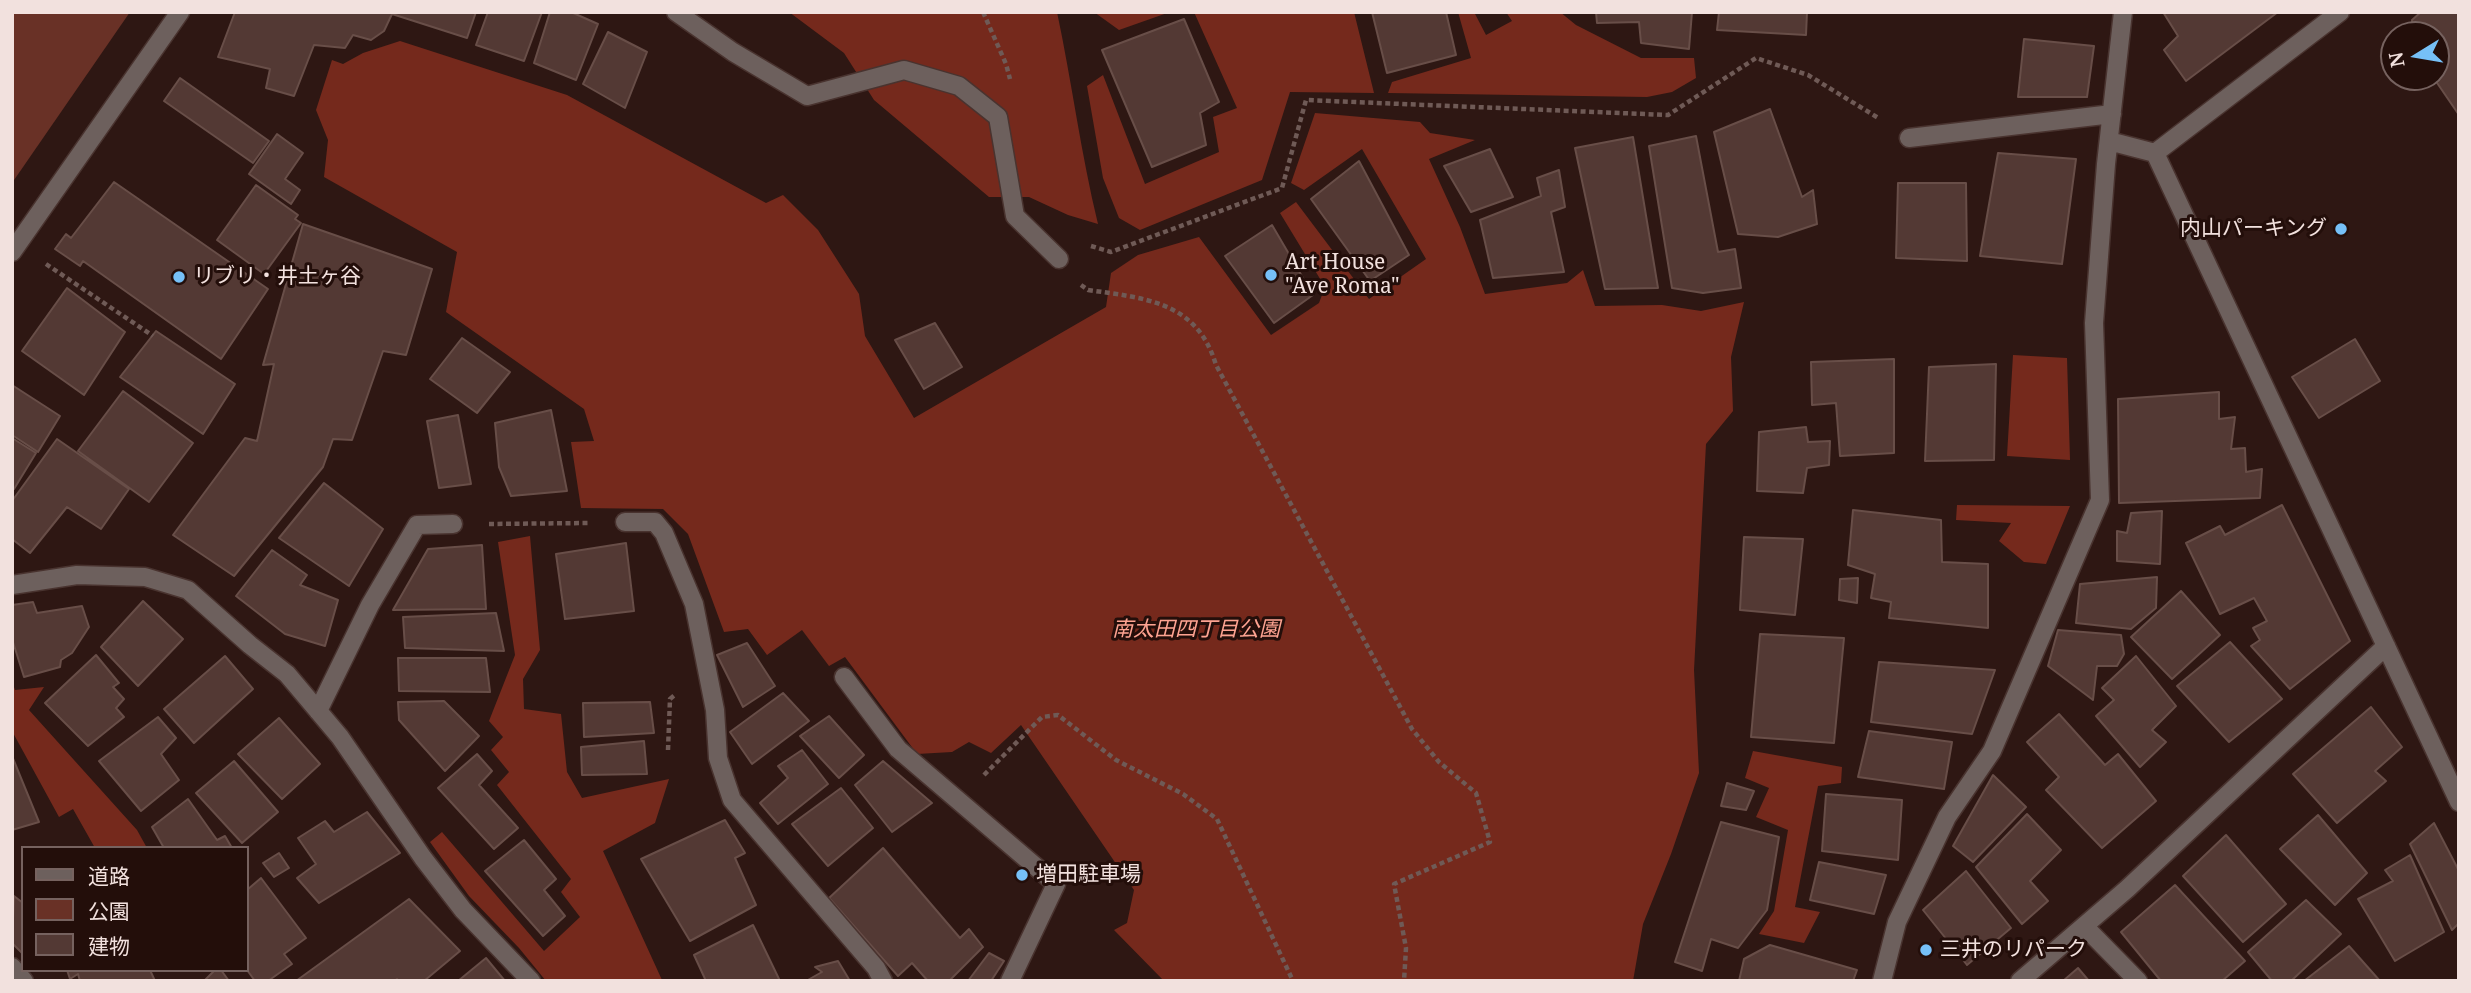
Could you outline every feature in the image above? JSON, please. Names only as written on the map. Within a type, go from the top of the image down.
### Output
[{"type":"street","points":[[12,252],[180,12]]},
{"type":"street","points":[[676,12],[733,52],[807,96],[904,70],[959,86],[998,117],[1015,216],[1059,259]]},
{"type":"street","points":[[1882,981],[1897,922],[1947,817],[1992,751],[2100,500],[2094,323],[2123,12]]},
{"type":"street","points":[[2155,153],[2340,12]]},
{"type":"street","points":[[1909,138],[2112,114]]},
{"type":"street","points":[[2109,141],[2155,153],[2459,802]]},
{"type":"street","points":[[625,522],[654,522],[664,533],[694,604],[715,710],[718,758],[732,800],[876,968],[883,981]]},
{"type":"street","points":[[318,711],[370,605],[416,525],[453,524]]},
{"type":"street","points":[[12,585],[77,575],[145,576],[188,590],[287,674],[340,737],[423,858],[463,910],[531,981]]},
{"type":"street","points":[[2020,981],[2127,890],[2386,646]]},
{"type":"street","points":[[844,677],[898,749],[1056,884],[1010,981]]},
{"type":"street","points":[[2084,926],[2138,981]]},
{"type":"street","points":[[12,967],[24,981]]},
{"type":"path","points":[[1059,259],[1082,244],[1111,253],[1282,188],[1306,100],[1668,115],[1756,58],[1808,75],[1909,138]]},
{"type":"path","points":[[41,260],[153,336]]},
{"type":"path","points":[[1087,290],[1145,298],[1168,306],[1193,325],[1210,346],[1216,365],[1412,729],[1439,762],[1476,793],[1490,842],[1394,884],[1406,948],[1404,981]]},
{"type":"path","points":[[453,524],[625,522]]},
{"type":"path","points":[[963,804],[989,768],[1042,717],[1058,715],[1116,760],[1183,794],[1217,818],[1293,981]]},
{"type":"green space","points":[[12,12],[130,12],[12,183]]},
{"type":"green space","points":[[789,12],[1057,12],[1098,224],[1068,215],[1029,197],[989,197],[874,100],[844,53]]},
{"type":"green space","points":[[1094,12],[1170,12],[1119,30]]},
{"type":"green space","points":[[1194,12],[1354,12],[1374,93],[1290,92],[1262,180],[1140,230],[1119,218],[1103,178],[1087,86],[1103,75],[1145,184],[1219,152],[1213,117],[1237,108]]},
{"type":"green space","points":[[1458,12],[1474,12],[1486,35],[1512,21],[1506,12],[1560,12],[1576,25],[1641,58],[1694,58],[1696,78],[1672,92],[1647,97],[1388,93],[1392,82],[1471,58]]},
{"type":"green space","name":"南太田四丁目公園","points":[[400,41],[567,95],[766,203],[783,195],[818,230],[859,294],[865,336],[914,418],[1106,307],[1111,273],[1138,255],[1199,237],[1271,335],[1319,303],[1325,287],[1280,213],[1296,202],[1369,299],[1426,259],[1362,149],[1304,190],[1291,183],[1315,113],[1420,122],[1430,133],[1475,140],[1429,159],[1460,227],[1485,294],[1567,283],[1583,270],[1595,306],[1662,305],[1701,311],[1744,302],[1731,357],[1733,411],[1706,444],[1694,670],[1699,773],[1643,924],[1633,981],[1164,981],[1114,930],[1127,923],[1134,890],[1021,725],[991,753],[969,742],[952,752],[917,754],[845,657],[829,666],[802,630],[767,655],[748,629],[724,632],[688,534],[663,509],[581,508],[571,442],[594,441],[584,409],[446,312],[457,252],[324,177],[328,140],[316,110],[332,60],[343,64],[363,53]]},
{"type":"green space","points":[[2013,355],[2067,358],[2070,460],[2007,456]]},
{"type":"green space","points":[[1957,505],[2070,506],[2046,564],[2024,562],[1999,541],[2011,523],[1956,520]]},
{"type":"green space","points":[[530,536],[540,650],[523,679],[524,709],[561,714],[567,772],[582,798],[669,779],[655,823],[603,851],[662,980],[660,981],[546,981],[519,948],[469,896],[430,842],[442,832],[544,951],[580,917],[561,892],[571,879],[497,785],[509,772],[491,750],[503,737],[489,721],[515,655],[498,542]]},
{"type":"green space","points":[[12,681],[15,690],[44,687],[29,710],[137,830],[146,846],[94,846],[73,809],[59,817],[12,731]]},
{"type":"green space","points":[[1753,751],[1842,767],[1841,783],[1818,786],[1795,907],[1820,912],[1804,943],[1759,934],[1774,911],[1788,830],[1756,817],[1769,788],[1745,778]]},
{"type":"building","points":[[235,12],[476,12],[467,38],[392,14],[384,31],[371,40],[353,35],[345,48],[314,45],[294,96],[266,88],[270,69],[218,57]]},
{"type":"building","points":[[488,12],[542,12],[524,61],[476,45]]},
{"type":"building","points":[[550,12],[571,12],[598,24],[576,80],[534,63]]},
{"type":"building","points":[[1372,12],[1446,12],[1456,55],[1387,73]]},
{"type":"building","points":[[1596,12],[1692,12],[1689,49],[1641,43],[1639,22],[1597,23]]},
{"type":"building","points":[[1719,12],[1807,12],[1806,35],[1717,30]]},
{"type":"building","points":[[2163,12],[2278,12],[2186,81],[2164,50],[2178,36]]},
{"type":"building","points":[[2421,12],[2459,12],[2459,115],[2443,91],[2450,91],[2450,21],[2412,20]]},
{"type":"building","points":[[1184,19],[1219,102],[1200,113],[1206,145],[1152,167],[1102,50]]},
{"type":"building","points":[[608,32],[647,52],[625,108],[583,84]]},
{"type":"building","points":[[2024,39],[2094,46],[2087,97],[2018,97]]},
{"type":"building","points":[[180,78],[269,141],[253,163],[164,101]]},
{"type":"building","points":[[1770,109],[1802,197],[1813,190],[1817,224],[1778,237],[1738,234],[1714,132]]},
{"type":"building","points":[[277,134],[303,153],[285,179],[300,190],[291,204],[249,174]]},
{"type":"building","points":[[1696,136],[1718,252],[1735,249],[1741,288],[1703,293],[1672,288],[1649,146]]},
{"type":"building","points":[[1633,137],[1658,288],[1605,289],[1575,148]]},
{"type":"building","points":[[1490,149],[1513,197],[1471,212],[1444,166]]},
{"type":"building","points":[[1998,153],[2076,159],[2062,264],[1980,256]]},
{"type":"building","points":[[1359,161],[1409,255],[1370,281],[1311,199]]},
{"type":"building","points":[[1559,170],[1565,207],[1551,212],[1564,272],[1493,278],[1480,220],[1541,196],[1537,178]]},
{"type":"building","name":"リブリ・井土ヶ谷","points":[[114,182],[268,289],[221,359],[83,261],[80,266],[55,249],[66,234],[71,238]]},
{"type":"building","points":[[1898,183],[1966,183],[1967,261],[1896,258]]},
{"type":"building","points":[[256,185],[298,215],[295,219],[301,223],[264,274],[217,240]]},
{"type":"building","points":[[303,224],[432,269],[406,355],[383,351],[352,440],[333,439],[323,467],[234,576],[173,535],[245,438],[257,441],[274,364],[263,365]]},
{"type":"building","name":"Art House \"Ave Roma\"","points":[[1272,225],[1313,295],[1274,323],[1225,256]]},
{"type":"building","points":[[67,288],[125,332],[84,395],[22,351]]},
{"type":"building","points":[[935,323],[962,367],[924,389],[895,340]]},
{"type":"building","points":[[156,331],[235,384],[203,434],[120,377]]},
{"type":"building","points":[[462,338],[510,372],[477,413],[430,379]]},
{"type":"building","points":[[2355,339],[2380,381],[2319,418],[2292,377]]},
{"type":"building","points":[[1894,359],[1894,453],[1840,456],[1836,403],[1812,405],[1811,362]]},
{"type":"building","points":[[1996,364],[1994,460],[1925,461],[1929,367]]},
{"type":"building","points":[[12,385],[60,416],[38,452],[12,435]]},
{"type":"building","points":[[123,391],[193,443],[149,502],[78,451]]},
{"type":"building","points":[[2219,392],[2219,419],[2235,417],[2231,449],[2245,448],[2246,472],[2262,469],[2260,498],[2119,503],[2118,399]]},
{"type":"building","points":[[551,410],[567,491],[511,496],[499,467],[495,423]]},
{"type":"building","points":[[458,415],[471,484],[439,488],[427,421]]},
{"type":"building","points":[[1806,427],[1808,442],[1830,441],[1829,465],[1807,468],[1803,493],[1757,491],[1759,432]]},
{"type":"building","points":[[12,438],[36,453],[14,489],[12,488]]},
{"type":"building","points":[[57,439],[129,489],[101,529],[67,507],[30,553],[12,539],[12,501]]},
{"type":"building","points":[[324,483],[383,529],[349,586],[279,538]]},
{"type":"building","points":[[2282,505],[2350,641],[2290,689],[2251,646],[2260,640],[2253,628],[2267,621],[2254,598],[2220,614],[2186,543],[2220,526],[2225,535]]},
{"type":"building","points":[[1853,510],[1941,520],[1942,562],[1988,564],[1988,628],[1889,618],[1891,602],[1871,598],[1875,574],[1848,565]]},
{"type":"building","points":[[2162,511],[2160,564],[2117,561],[2117,531],[2127,533],[2131,513]]},
{"type":"building","points":[[1744,537],[1803,539],[1795,615],[1740,610]]},
{"type":"building","points":[[626,543],[634,611],[565,619],[556,554]]},
{"type":"building","points":[[482,545],[486,609],[393,610],[428,549]]},
{"type":"building","points":[[272,550],[307,575],[300,585],[338,600],[325,646],[285,634],[236,596]]},
{"type":"building","points":[[2157,577],[2156,608],[2131,629],[2076,623],[2080,584]]},
{"type":"building","points":[[1858,578],[1857,603],[1839,600],[1840,579]]},
{"type":"building","points":[[2181,591],[2220,635],[2172,679],[2131,637]]},
{"type":"building","points":[[143,601],[183,639],[138,686],[101,647]]},
{"type":"building","points":[[33,602],[37,613],[82,606],[89,627],[72,653],[61,660],[60,667],[24,677],[12,639],[12,605]]},
{"type":"building","points":[[496,613],[504,651],[405,648],[403,617]]},
{"type":"building","points":[[2058,630],[2121,635],[2124,654],[2117,666],[2097,666],[2093,700],[2048,666]]},
{"type":"building","points":[[1760,634],[1844,638],[1834,743],[1751,737]]},
{"type":"building","points":[[2230,642],[2282,699],[2229,742],[2177,686]]},
{"type":"building","points":[[747,643],[775,686],[743,707],[717,655]]},
{"type":"building","points":[[96,655],[119,683],[113,687],[124,699],[116,708],[124,717],[88,746],[45,703]]},
{"type":"building","points":[[225,656],[253,689],[194,743],[164,709]]},
{"type":"building","points":[[2136,656],[2176,706],[2152,730],[2166,742],[2140,767],[2096,716],[2114,700],[2102,688]]},
{"type":"building","points":[[398,658],[486,658],[490,692],[399,691]]},
{"type":"building","points":[[1879,662],[1995,670],[1972,734],[1871,722]]},
{"type":"building","points":[[783,693],[809,721],[752,764],[730,732]]},
{"type":"building","points":[[444,701],[479,736],[445,771],[399,720],[398,702]]},
{"type":"building","points":[[650,702],[654,733],[584,737],[583,703]]},
{"type":"building","points":[[2371,707],[2402,747],[2375,771],[2386,781],[2337,823],[2293,774]]},
{"type":"building","points":[[2059,714],[2105,765],[2118,754],[2156,801],[2102,848],[2046,790],[2059,777],[2027,742]]},
{"type":"building","points":[[829,716],[864,755],[839,778],[800,736]]},
{"type":"building","points":[[158,717],[176,738],[161,754],[179,780],[141,811],[99,761]]},
{"type":"building","points":[[279,718],[320,764],[282,799],[238,754]]},
{"type":"building","points":[[1869,731],[1952,742],[1944,789],[1858,777]]},
{"type":"building","points":[[644,741],[647,774],[582,775],[581,747]]},
{"type":"building","points":[[802,750],[828,784],[778,824],[760,803],[788,778],[778,766]]},
{"type":"building","points":[[477,754],[492,771],[479,785],[518,828],[494,849],[438,788]]},
{"type":"building","points":[[12,756],[39,822],[12,830]]},
{"type":"building","points":[[234,761],[278,812],[242,843],[196,793]]},
{"type":"building","points":[[883,761],[932,803],[892,832],[855,785]]},
{"type":"building","points":[[1993,775],[2026,807],[1973,862],[1953,846]]},
{"type":"building","points":[[1727,783],[1754,791],[1746,810],[1721,806]]},
{"type":"building","points":[[841,788],[873,828],[828,866],[792,824]]},
{"type":"building","points":[[1826,794],[1902,800],[1898,860],[1822,851]]},
{"type":"building","points":[[188,799],[217,840],[225,836],[231,846],[163,846],[152,827]]},
{"type":"building","points":[[367,812],[400,853],[319,903],[297,878],[316,864],[298,838],[325,821],[334,832]]},
{"type":"building","points":[[2027,814],[2061,850],[2030,881],[2048,901],[2022,924],[1976,867]]},
{"type":"building","points":[[2318,815],[2367,873],[2335,905],[2280,849]]},
{"type":"building","points":[[725,820],[745,853],[735,858],[756,905],[690,941],[641,859]]},
{"type":"building","points":[[1721,822],[1779,837],[1767,910],[1738,948],[1711,939],[1702,971],[1675,962]]},
{"type":"building","points":[[2434,823],[2459,871],[2459,923],[2452,930],[2410,844]]},
{"type":"building","points":[[2226,835],[2286,904],[2243,942],[2183,876]]},
{"type":"building","points":[[524,840],[556,879],[544,890],[565,916],[543,936],[485,871]]},
{"type":"building","points":[[883,848],[960,938],[969,929],[983,947],[949,981],[928,981],[912,963],[898,976],[829,898]]},
{"type":"building","points":[[279,853],[289,868],[274,877],[263,863]]},
{"type":"building","points":[[2410,855],[2444,932],[2395,961],[2358,899],[2393,881],[2385,870]]},
{"type":"building","points":[[1819,862],[1886,875],[1874,914],[1810,900]]},
{"type":"building","points":[[1966,871],[2011,928],[1967,965],[1923,910]]},
{"type":"building","points":[[261,878],[306,938],[284,954],[292,964],[268,981],[255,981],[248,971],[248,889]]},
{"type":"building","points":[[2175,885],[2245,961],[2222,981],[2161,981],[2121,932]]},
{"type":"building","points":[[14,896],[21,901],[21,952],[12,943]]},
{"type":"building","points":[[409,899],[460,951],[424,981],[296,981]]},
{"type":"building","points":[[2306,900],[2341,934],[2291,981],[2272,981],[2248,952]]},
{"type":"building","points":[[753,925],[780,981],[706,981],[694,955]]},
{"type":"building","points":[[1770,945],[1857,970],[1853,981],[1739,981],[1744,959]]},
{"type":"building","points":[[2349,946],[2380,981],[2304,981]]},
{"type":"building","points":[[989,953],[1004,961],[991,981],[968,981]]},
{"type":"building","points":[[486,958],[505,981],[458,981]]},
{"type":"building","points":[[838,961],[850,981],[806,981],[822,972],[815,967]]},
{"type":"building","points":[[2078,968],[2089,981],[2063,981]]},
{"type":"building","points":[[68,972],[151,972],[155,981],[80,981],[78,974],[70,979]]},
{"type":"building","points":[[213,972],[222,972],[229,981],[204,981]]},
{"type":"place","name":"内山パーキング","points":[[2341,229]]},
{"type":"place","name":"Art House \"Ave Roma\"","points":[[1271,275]]},
{"type":"place","name":"リブリ・井土ヶ谷","points":[[179,277]]},
{"type":"place","name":"増田駐車場","points":[[1022,875]]},
{"type":"place","name":"三井のリパーク","points":[[1926,950]]}]
